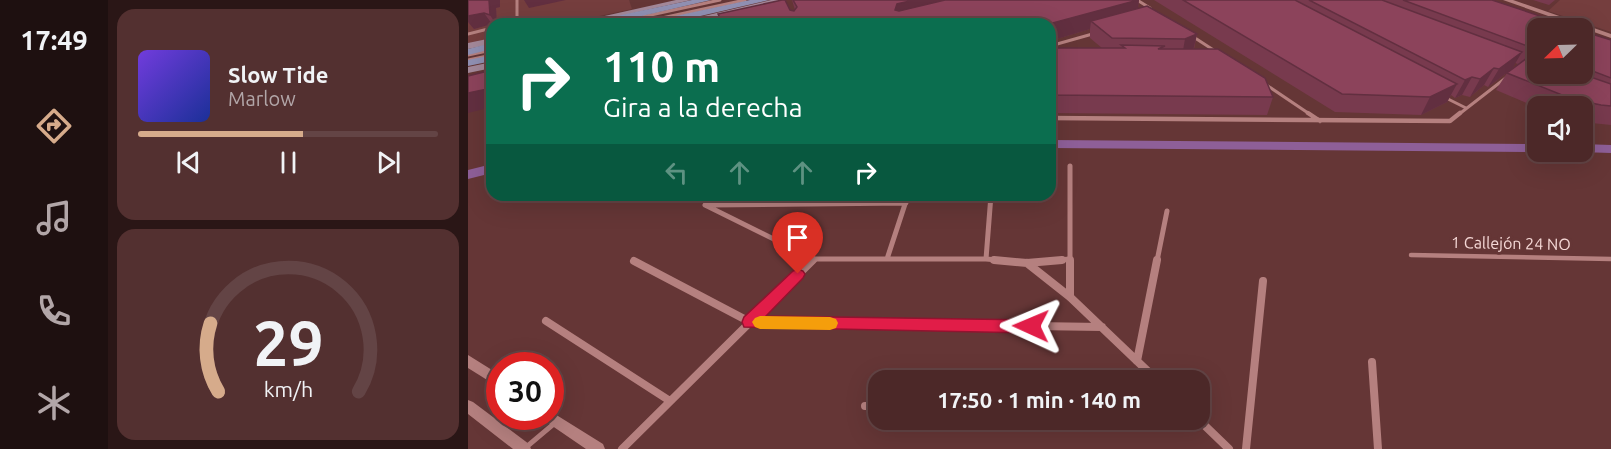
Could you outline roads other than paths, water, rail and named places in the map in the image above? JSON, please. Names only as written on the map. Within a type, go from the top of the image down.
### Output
[{"type":"main road","points":[[640,0],[646,15]]},
{"type":"main road","points":[[646,15],[687,0]]},
{"type":"main road","points":[[628,18],[706,0]]},
{"type":"main road","points":[[622,18],[764,0]]},
{"type":"main road","points":[[714,18],[781,0]]},
{"type":"main road","points":[[468,46],[486,42]]},
{"type":"main road","points":[[468,53],[486,49]]},
{"type":"main road","points":[[468,62],[486,58]]},
{"type":"main road","points":[[468,70],[486,66]]},
{"type":"street","points":[[1506,0],[1611,36]]},
{"type":"street","points":[[1070,166],[1070,297]]},
{"type":"street","points":[[705,205],[707,201]]},
{"type":"street","points":[[986,259],[991,201]]},
{"type":"street","points":[[705,205],[906,203],[887,259]]},
{"type":"street","points":[[705,205],[814,259],[986,259],[1027,263],[1070,259]]},
{"type":"street","points":[[1137,361],[1167,211]]},
{"type":"street","points":[[622,449],[814,259]]},
{"type":"street","points":[[634,261],[750,322],[1101,327]]},
{"type":"street","points":[[1027,263],[1070,297],[1146,370]]},
{"type":"street","points":[[1246,449],[1263,281]]},
{"type":"street","points":[[546,321],[670,401]]},
{"type":"street","points":[[1372,362],[1378,449]]},
{"type":"street","points":[[470,366],[486,375]]},
{"type":"street","points":[[468,405],[524,449]]},
{"type":"street","points":[[564,426],[598,449]]},
{"type":"street","points":[[1209,430],[1229,449]]},
{"type":"lane","points":[[517,0],[517,18]]},
{"type":"lane","points":[[646,15],[720,0]]},
{"type":"lane","points":[[662,18],[745,0]]},
{"type":"lane","points":[[1137,0],[1152,10]]},
{"type":"lane","points":[[468,34],[486,30]]},
{"type":"lane","points":[[1056,44],[1104,30]]},
{"type":"lane","points":[[1189,34],[1219,53]]},
{"type":"lane","points":[[1056,118],[1450,121],[1510,75]]},
{"type":"lane","points":[[1256,78],[1320,121]]},
{"type":"lane","points":[[1434,91],[1466,108]]},
{"type":"lane","name":"1 Callejón 24 NO","points":[[1411,255],[1611,259]]},
{"type":"lane","points":[[524,449],[543,430]]},
{"type":"waterway","points":[[1056,144],[1527,148]]},
{"type":"waterway","points":[[1593,148],[1611,149]]},
{"type":"waterway","points":[[468,175],[486,170]]}]
